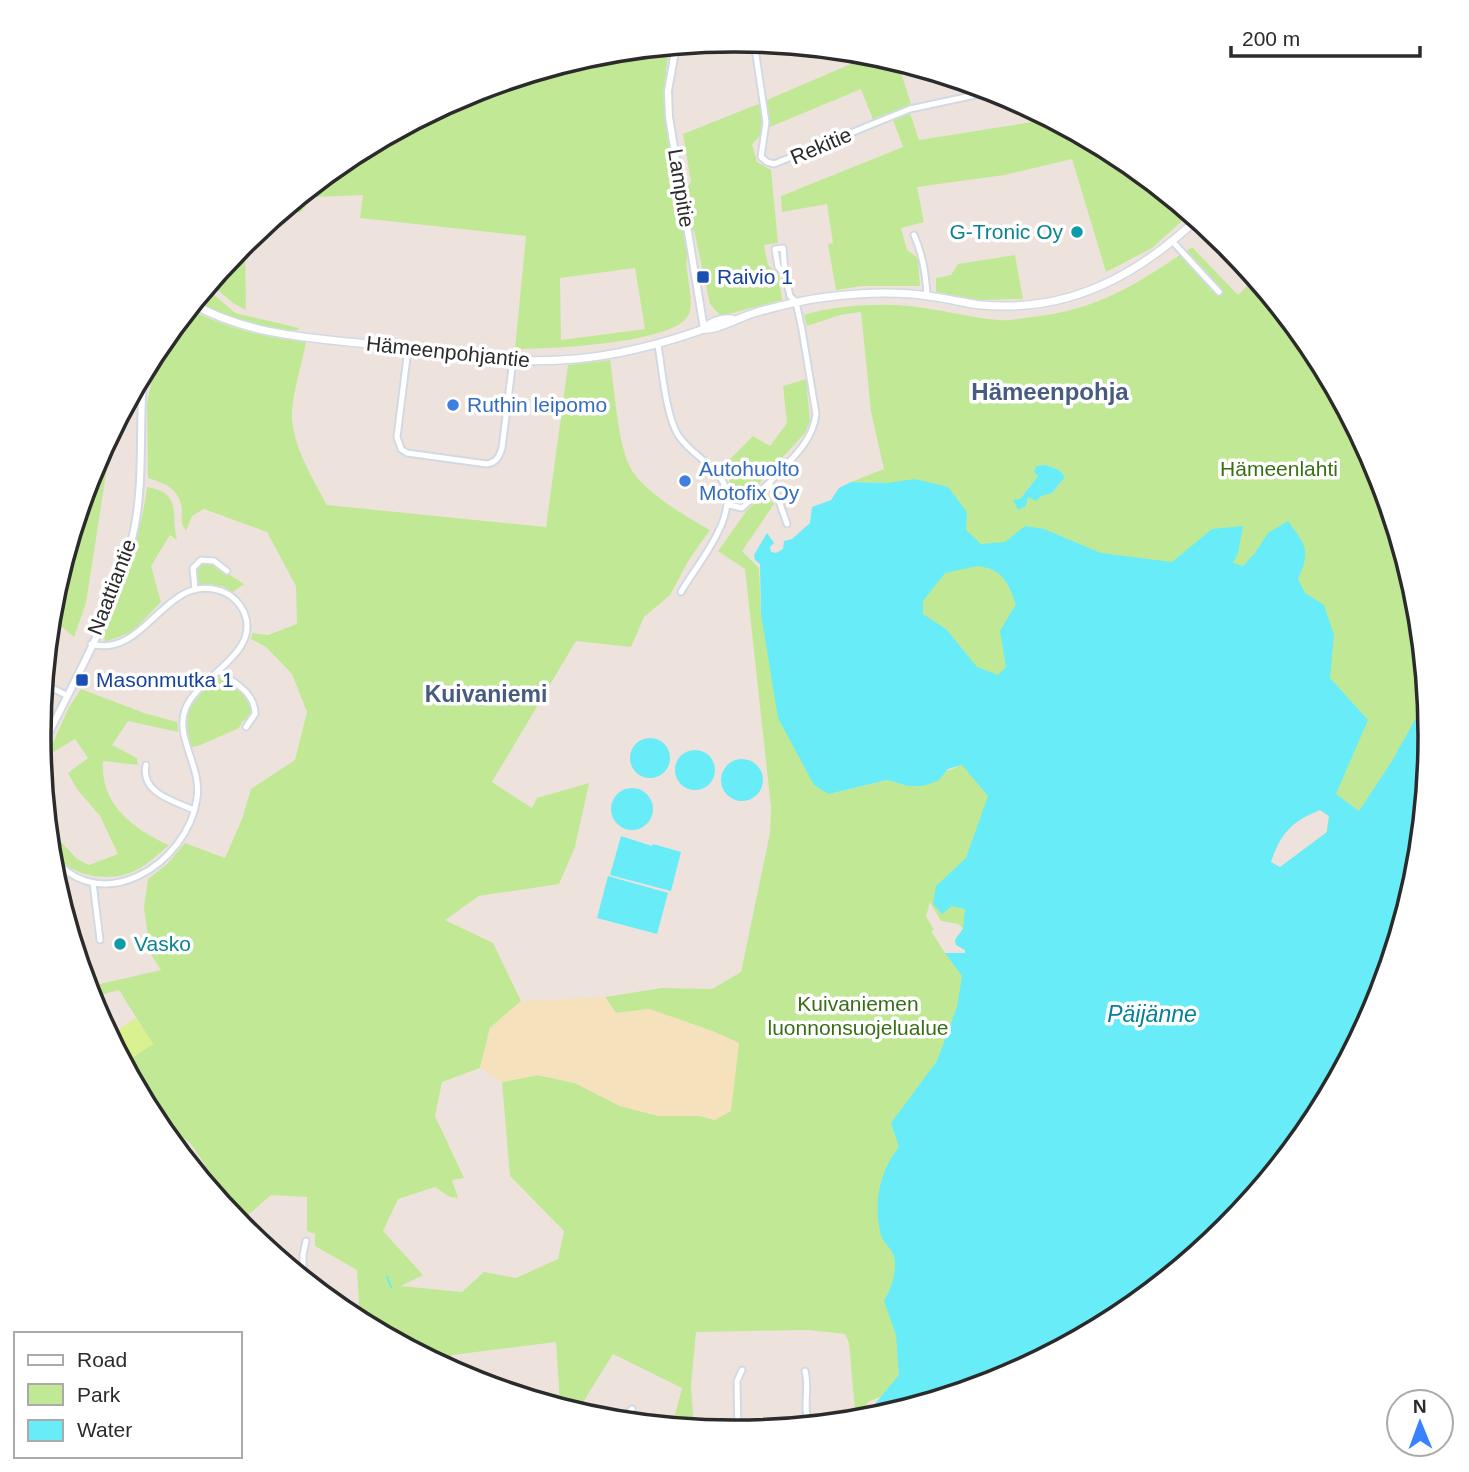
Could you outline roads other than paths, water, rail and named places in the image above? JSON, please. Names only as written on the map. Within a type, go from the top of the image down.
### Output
[{"type":"main road","name":"Hämeenpohjantie","points":[[201,308],[233,324],[277,333],[513,360],[585,358],[658,345],[719,321],[796,302],[864,293],[927,296],[996,306],[1054,301],[1116,279],[1146,262],[1189,226]]},
{"type":"street","name":"Rekitie","points":[[756,53],[766,122],[761,157],[774,164],[910,109],[972,96]]},
{"type":"street","name":"Lampitie","points":[[673,55],[670,68],[669,117],[704,329]]},
{"type":"street","points":[[914,236],[921,251],[927,296]]},
{"type":"street","points":[[1173,242],[1219,292]]},
{"type":"street","points":[[729,505],[742,508],[769,483],[804,444],[815,425],[810,375],[796,302],[790,296],[785,274]]},
{"type":"street","points":[[658,345],[672,423],[685,444],[719,475],[726,487],[729,505],[725,519],[681,592]]},
{"type":"street","points":[[408,349],[397,437],[401,449],[408,453],[487,464],[500,456],[513,360]]},
{"type":"street","name":"Naattiantie","points":[[51,727],[121,575],[134,531],[142,471],[144,391]]},
{"type":"street","points":[[769,483],[778,498],[787,524]]},
{"type":"street","points":[[195,590],[193,568],[201,560],[214,561],[226,570]]},
{"type":"street","points":[[64,868],[68,873],[93,883],[112,884],[132,879],[146,873],[162,860],[183,835],[194,810],[198,782],[183,733],[182,720],[192,696],[241,647],[247,635],[246,616],[241,606],[225,593],[195,590],[174,599],[150,623],[121,642],[98,646],[91,644]]},
{"type":"street","points":[[219,671],[253,700],[255,714],[246,727]]},
{"type":"street","points":[[52,688],[66,695]]},
{"type":"street","points":[[146,765],[145,778],[151,788],[194,810]]},
{"type":"street","points":[[93,883],[100,940]]},
{"type":"street","points":[[303,1266],[306,1241]]},
{"type":"street","points":[[738,1420],[737,1381],[741,1370]]},
{"type":"street","points":[[805,1371],[808,1382],[804,1406],[807,1416]]},
{"type":"water","points":[[1046,465],[1059,470],[1065,477],[1052,493],[1041,496],[1036,501],[1028,497],[1026,506],[1018,510],[1013,500],[1020,499],[1038,476],[1034,472],[1036,466]]},
{"type":"water","name":"Päijänne","points":[[915,479],[948,487],[967,512],[966,530],[981,544],[1005,542],[1025,526],[1044,529],[1101,553],[1172,562],[1212,529],[1243,526],[1238,553],[1233,563],[1243,566],[1268,533],[1288,521],[1305,548],[1298,579],[1305,593],[1324,605],[1334,635],[1330,678],[1368,720],[1336,794],[1359,811],[1392,761],[1418,715],[1417,781],[1412,825],[1395,913],[1382,956],[1348,1038],[1327,1078],[1277,1152],[1249,1187],[1185,1250],[1114,1305],[1037,1349],[996,1368],[874,1406],[899,1375],[896,1335],[884,1301],[893,1278],[895,1260],[881,1235],[878,1212],[882,1177],[899,1147],[891,1123],[937,1061],[957,1007],[962,976],[945,953],[965,953],[965,950],[956,945],[955,940],[963,929],[965,909],[952,906],[942,914],[933,904],[936,886],[966,858],[988,796],[962,765],[948,769],[938,781],[922,786],[908,786],[887,780],[829,794],[814,785],[778,718],[761,614],[760,564],[754,555],[767,533],[774,543],[770,547],[771,552],[776,553],[783,549],[784,541],[792,539],[810,523],[812,507],[831,500],[839,488],[851,482],[887,483]],"holes":[[[978,566],[1003,578],[1016,604],[1000,631],[1006,667],[998,675],[977,667],[946,629],[923,614],[923,601],[945,573]],[[1320,810],[1329,816],[1327,832],[1280,867],[1271,862],[1283,836],[1294,824]]]},
{"type":"water","points":[[650,738],[664,744],[670,758],[664,772],[650,778],[636,772],[630,758],[636,744]]},
{"type":"water","points":[[695,750],[709,756],[715,770],[709,784],[695,790],[681,784],[675,770],[681,756]]},
{"type":"water","points":[[742,759],[757,765],[763,780],[757,795],[742,801],[727,795],[721,780],[727,765]]},
{"type":"water","points":[[632,788],[647,794],[653,809],[647,824],[632,830],[617,824],[611,809],[617,794]]},
{"type":"water","points":[[621,836],[681,852],[671,891],[610,875]]},
{"type":"water","points":[[608,876],[668,893],[657,934],[597,918]]},
{"type":"waterway","points":[[387,1277],[391,1287]]},
{"type":"place","name":"G-Tronic Oy","points":[[1077,232]]},
{"type":"place","name":"Raivio 1","points":[[703,277]]},
{"type":"place","name":"Ruthin leipomo","points":[[453,405]]},
{"type":"place","name":"Autohuolto Motofix Oy","points":[[685,481]]},
{"type":"place","name":"Masonmutka 1","points":[[82,680]]},
{"type":"place","name":"Vasko","points":[[120,944]]},
{"type":"district","name":"Hämeenpohja","points":[[1050,392]]},
{"type":"district","name":"Kuivaniemi","points":[[486,694]]},
{"type":"park label","name":"Hämeenlahti","points":[[1279,469]]},
{"type":"park label","name":"Kuivaniemen luonnonsuojelualue","points":[[858,1016]]}]
